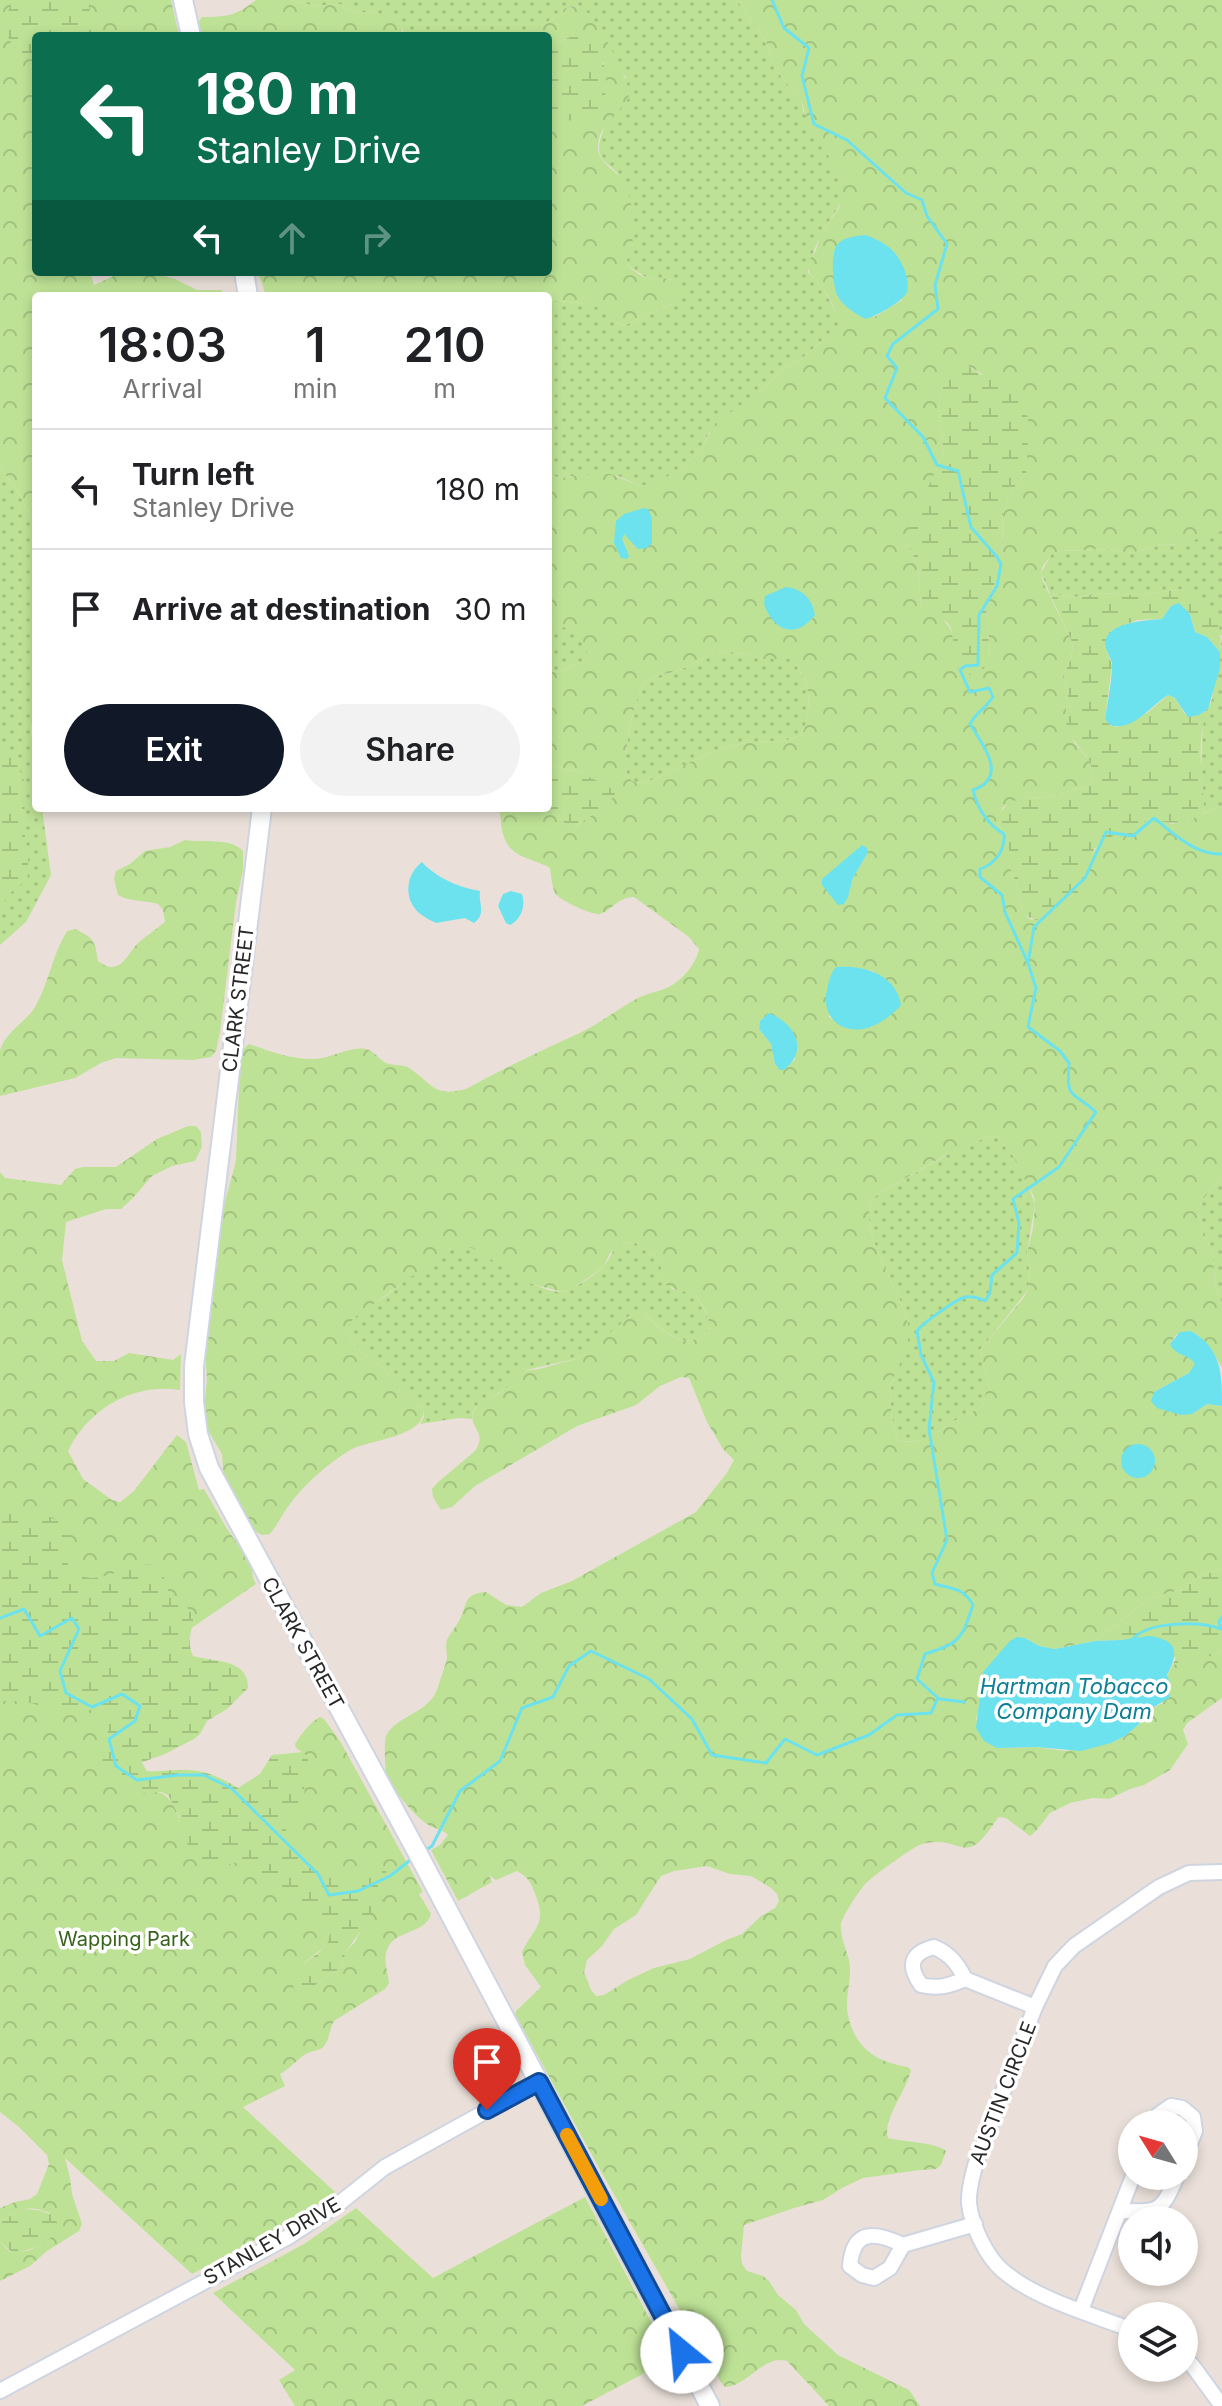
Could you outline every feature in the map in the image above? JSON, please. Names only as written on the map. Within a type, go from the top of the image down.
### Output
[{"type":"main road","points":[[183,0],[190,32]]},
{"type":"main road","name":"CLARK STREET","points":[[262,812],[194,1366],[198,1434],[209,1468],[710,2406]]},
{"type":"street","name":"AUSTIN CIRCLE","points":[[1118,2325],[1042,2294],[1000,2268],[975,2224],[969,2204],[970,2186],[1035,2007],[1055,1966],[1074,1946],[1159,1887],[1189,1873],[1222,1872]]},
{"type":"street","points":[[965,1979],[1035,2007]]},
{"type":"street","name":"STANLEY DRIVE","points":[[0,2391],[290,2236],[341,2202],[385,2167],[539,2082]]},
{"type":"street","points":[[1165,2110],[1171,2106],[1184,2110]]},
{"type":"street","points":[[1081,2310],[1118,2216]]},
{"type":"street","points":[[903,2245],[975,2224]]},
{"type":"street","points":[[1198,2373],[1222,2406]]},
{"type":"green space","points":[[0,0],[171,0],[178,32],[32,32],[32,276],[91,276],[94,285],[114,276],[164,276],[197,290],[223,292],[32,292],[32,515],[0,467]]},
{"type":"green space","points":[[12,0],[89,0],[96,32],[32,32],[32,60],[18,50],[8,37],[8,11]]},
{"type":"green space","points":[[256,0],[291,0],[314,6],[340,4],[354,12],[378,13],[393,18],[402,32],[198,32],[197,24],[202,17],[218,17],[243,9]]},
{"type":"green space","points":[[291,0],[737,0],[766,41],[776,70],[802,102],[803,111],[842,176],[841,202],[817,244],[808,272],[824,289],[839,325],[709,432],[698,453],[656,484],[640,486],[618,476],[552,476],[552,300],[596,306],[623,326],[672,304],[671,279],[647,278],[627,265],[634,227],[628,202],[618,174],[600,154],[602,134],[626,78],[579,7],[564,9],[530,32],[403,32],[378,13],[354,12],[340,4],[314,6]]},
{"type":"green space","points":[[737,0],[1222,0],[1222,531],[1181,544],[1161,545],[1131,553],[1107,549],[1052,554],[1041,573],[1073,644],[1064,674],[1068,697],[1065,720],[1074,742],[1089,760],[1094,775],[1092,783],[1085,787],[1048,797],[1024,798],[1003,807],[996,821],[1009,841],[1009,864],[1020,894],[1022,910],[1032,920],[1081,895],[1094,852],[1114,834],[1130,831],[1149,818],[1173,824],[1222,807],[1222,1178],[1203,1199],[1197,1212],[1213,1256],[1215,1287],[1222,1303],[1222,1368],[1197,1335],[1191,1331],[1176,1335],[1170,1344],[1196,1364],[1189,1373],[1154,1392],[1192,1414],[1207,1404],[1222,1406],[1222,1569],[1202,1575],[1182,1589],[1147,1600],[1095,1641],[1055,1649],[1039,1646],[1025,1638],[984,1672],[976,1720],[997,1748],[1036,1747],[1066,1751],[1111,1743],[1125,1736],[1152,1708],[1163,1703],[1167,1677],[1176,1664],[1222,1650],[1222,1698],[1187,1723],[1183,1730],[1188,1744],[1170,1770],[1109,1799],[1093,1798],[1070,1803],[1050,1813],[1030,1836],[1006,1818],[998,1817],[986,1834],[970,1847],[936,1842],[922,1844],[866,1883],[842,1920],[841,1933],[850,1967],[847,2008],[851,2027],[869,2052],[911,2070],[888,2123],[888,2138],[927,2144],[946,2151],[941,2165],[936,2169],[863,2178],[823,2200],[744,2225],[742,2264],[747,2271],[769,2281],[778,2295],[796,2310],[804,2324],[838,2355],[909,2390],[920,2406],[829,2406],[787,2361],[779,2360],[763,2366],[741,2382],[725,2387],[515,2014],[541,1987],[525,1965],[522,1952],[540,1918],[531,1884],[517,1871],[496,1880],[489,1875],[492,1882],[458,1901],[431,1850],[448,1835],[416,1814],[397,1793],[386,1772],[386,1736],[397,1723],[421,1709],[434,1696],[447,1658],[447,1640],[470,1597],[486,1592],[506,1605],[522,1607],[541,1593],[572,1581],[696,1512],[726,1474],[734,1460],[723,1449],[707,1422],[689,1378],[681,1377],[660,1386],[636,1405],[577,1426],[475,1486],[452,1507],[441,1510],[433,1497],[432,1489],[437,1483],[478,1445],[480,1439],[472,1419],[475,1410],[504,1390],[522,1371],[579,1358],[636,1311],[644,1312],[660,1328],[675,1337],[684,1340],[699,1338],[707,1332],[709,1323],[695,1293],[666,1285],[662,1278],[661,1261],[636,1243],[623,1244],[610,1253],[598,1271],[562,1292],[532,1284],[472,1248],[450,1249],[354,1318],[345,1331],[359,1350],[385,1370],[399,1390],[423,1409],[422,1418],[407,1431],[352,1449],[334,1461],[301,1491],[270,1534],[262,1535],[255,1531],[230,1492],[222,1454],[206,1427],[204,1411],[207,1379],[205,1354],[213,1274],[223,1209],[236,1161],[240,1065],[246,1046],[249,1044],[306,1059],[355,1049],[369,1050],[386,1063],[409,1068],[441,1091],[466,1089],[582,1032],[640,997],[669,987],[688,971],[698,954],[699,949],[689,937],[634,897],[623,899],[605,912],[596,914],[558,896],[550,868],[516,853],[506,842],[499,812],[552,811],[570,828],[591,815],[582,773],[552,765],[552,672],[586,660],[587,652],[575,631],[552,623],[552,476],[562,478],[610,474],[640,486],[656,483],[677,471],[698,453],[713,425],[805,356],[839,325],[830,299],[807,264],[821,234],[839,208],[842,176],[808,126],[802,102],[776,70],[766,41]],"holes":[[[833,253],[902,300],[874,317],[837,294]],[[967,365],[987,377],[1026,473],[1011,491],[1003,513],[1002,562],[986,607],[990,656],[955,644],[948,624],[921,607],[918,566],[908,544],[942,456],[939,400],[947,377]],[[727,651],[763,659],[791,659],[801,672],[808,693],[803,732],[789,740],[733,745],[647,782],[632,781],[627,772],[627,746],[642,686],[650,678]],[[868,852],[853,878],[848,897],[822,879]],[[844,967],[873,971],[845,1027],[829,1017]],[[769,1013],[782,1021],[795,1059],[784,1070],[775,1064],[771,1044],[759,1029],[760,1021]],[[996,1136],[1012,1154],[1034,1197],[1033,1228],[1027,1252],[1028,1290],[980,1350],[988,1382],[983,1406],[928,1438],[898,1440],[890,1396],[891,1385],[907,1346],[907,1320],[872,1237],[870,1205],[878,1194],[944,1156]],[[707,1866],[730,1874],[751,1876],[771,1888],[779,1901],[775,1908],[742,1934],[690,1959],[654,1968],[604,1995],[596,1996],[584,1972],[587,1960],[614,1929],[636,1915],[661,1876]]]},
{"type":"green space","points":[[578,7],[588,13],[613,53],[628,87],[627,100],[603,129],[598,147],[602,159],[626,186],[631,204],[634,229],[627,265],[644,277],[664,278],[677,283],[680,295],[676,301],[623,326],[595,306],[552,300],[552,292],[265,292],[259,276],[552,276],[552,119],[581,120],[603,102],[604,63],[570,37],[552,45],[552,32],[530,32],[564,9]]},
{"type":"green space","points":[[570,37],[588,40],[596,49],[605,73],[605,98],[593,116],[583,120],[552,119],[552,45]]},
{"type":"green space","points":[[959,365],[967,365],[980,374],[1012,381],[1024,401],[1029,424],[1026,473],[1011,491],[1003,513],[1002,562],[986,607],[989,661],[977,673],[968,675],[963,675],[958,669],[951,628],[947,622],[926,613],[921,607],[918,566],[908,544],[913,521],[942,456],[939,400],[947,376]]},
{"type":"green space","points":[[0,467],[32,515],[32,812],[43,812],[51,875],[26,922],[0,945]]},
{"type":"green space","points":[[1222,531],[1222,636],[1186,589],[1136,595],[1103,593],[1079,597],[1050,594],[1041,573],[1052,553],[1060,551],[1107,549],[1131,553],[1161,545],[1181,544]]},
{"type":"green space","points":[[1186,589],[1198,595],[1214,615],[1220,632],[1220,652],[1207,637],[1195,632],[1190,613],[1171,606],[1162,619],[1137,620],[1111,631],[1107,650],[1112,665],[1105,719],[1117,727],[1147,713],[1168,695],[1175,698],[1185,714],[1199,715],[1208,709],[1201,747],[1204,813],[1177,823],[1149,818],[1129,832],[1114,835],[1094,849],[1081,895],[1071,908],[1040,921],[1025,916],[1009,864],[1009,841],[996,821],[998,814],[1010,802],[1048,797],[1085,787],[1092,783],[1094,775],[1089,760],[1070,735],[1065,720],[1068,697],[1064,674],[1073,644],[1050,594],[1079,597],[1103,593],[1136,595]]},
{"type":"green space","points":[[552,623],[576,631],[588,652],[586,660],[552,672]]},
{"type":"green space","points":[[1222,636],[1222,807],[1204,813],[1201,769],[1203,721],[1212,699]]},
{"type":"green space","points":[[727,651],[763,659],[791,659],[801,672],[808,693],[803,732],[789,740],[733,745],[647,782],[632,781],[627,772],[627,746],[642,686],[653,677]]},
{"type":"green space","points":[[0,749],[12,759],[23,778],[28,869],[27,880],[9,894],[0,909]]},
{"type":"green space","points":[[552,765],[582,773],[616,791],[610,802],[570,828],[552,811]]},
{"type":"green space","points":[[185,840],[224,842],[243,851],[243,871],[216,1051],[211,1057],[193,1060],[116,1058],[75,1078],[0,1096],[2,1045],[35,1007],[67,931],[75,929],[90,938],[98,961],[106,966],[122,963],[139,942],[165,922],[163,910],[158,904],[118,895],[114,879],[116,871],[145,851],[170,847]]},
{"type":"green space","name":"Wapping Park","points":[[188,1126],[196,1126],[201,1132],[202,1147],[195,1161],[172,1166],[152,1176],[121,1209],[106,1209],[66,1222],[62,1260],[82,1341],[96,1361],[114,1361],[129,1353],[173,1360],[181,1354],[180,1390],[146,1390],[115,1401],[88,1422],[68,1451],[83,1479],[112,1500],[120,1502],[133,1492],[177,1435],[186,1442],[199,1490],[204,1489],[251,1562],[256,1584],[102,1689],[158,1792],[174,1805],[180,1825],[303,1753],[295,1744],[313,1722],[320,1717],[324,1719],[340,1741],[423,1892],[419,1894],[431,1914],[423,1926],[391,1943],[386,1954],[389,1983],[385,1989],[334,2021],[324,2046],[303,2056],[280,2074],[285,2086],[243,2107],[335,2192],[296,2218],[192,2274],[65,2158],[82,2224],[79,2231],[30,2266],[0,2281],[0,2242],[10,2252],[37,2247],[50,2236],[50,2213],[28,2209],[0,2222],[0,2208],[37,2194],[49,2164],[47,2155],[0,2112],[0,1172],[5,1178],[61,1185],[75,1169],[116,1167],[157,1139]],"holes":[[[364,1924],[347,1950],[340,1968],[315,1985],[303,1964],[326,1945]]]},
{"type":"green space","points":[[996,1136],[1012,1154],[1035,1204],[1027,1252],[1028,1290],[980,1350],[988,1382],[983,1406],[928,1438],[898,1440],[890,1390],[906,1345],[908,1328],[903,1307],[872,1237],[870,1205],[878,1194],[952,1152]]},
{"type":"green space","points":[[1222,1178],[1222,1303],[1215,1287],[1213,1256],[1197,1212],[1203,1199]]},
{"type":"green space","points":[[636,1243],[661,1261],[662,1278],[672,1289],[695,1293],[708,1319],[707,1332],[699,1338],[684,1340],[665,1332],[644,1312],[629,1316],[579,1358],[522,1371],[506,1389],[478,1405],[472,1419],[420,1424],[424,1417],[423,1409],[399,1390],[385,1370],[359,1350],[345,1331],[359,1314],[457,1246],[480,1251],[535,1284],[563,1292],[601,1269],[615,1248]]},
{"type":"green space","points":[[0,1508],[17,1517],[49,1517],[64,1523],[68,1538],[68,1568],[83,1576],[99,1577],[138,1566],[154,1565],[161,1572],[172,1599],[184,1605],[193,1617],[190,1646],[193,1656],[236,1666],[247,1678],[248,1688],[227,1709],[207,1721],[200,1734],[165,1754],[140,1763],[138,1770],[201,1772],[238,1788],[260,1774],[272,1755],[303,1752],[308,1758],[304,1781],[305,1808],[286,1821],[286,1830],[338,1881],[354,1881],[378,1870],[386,1871],[388,1884],[383,1900],[347,1950],[340,1968],[305,1996],[297,1996],[293,1986],[303,1964],[328,1942],[330,1934],[323,1921],[290,1899],[262,1887],[251,1866],[244,1862],[233,1863],[213,1875],[201,1865],[180,1833],[179,1816],[168,1795],[122,1790],[105,1771],[102,1763],[108,1732],[100,1718],[86,1711],[59,1713],[23,1701],[0,1701]]},
{"type":"green space","points":[[1222,1569],[1222,1650],[1216,1654],[1183,1661],[1171,1668],[1176,1658],[1121,1640],[1095,1641],[1147,1600],[1182,1589],[1202,1575]]},
{"type":"green space","points":[[585,2197],[671,2359],[582,2406],[295,2406],[279,2380],[295,2370],[213,2293],[304,2244],[356,2208],[433,2278]]},
{"type":"green space","points":[[23,2209],[51,2215],[59,2230],[43,2245],[14,2254],[0,2242],[0,2222]]},
{"type":"water","points":[[866,235],[884,243],[896,255],[908,287],[905,296],[895,304],[866,319],[850,309],[837,295],[833,262],[835,249],[840,242]]},
{"type":"water","points":[[648,509],[652,518],[652,543],[647,548],[638,549],[624,534],[622,539],[629,556],[627,559],[621,558],[614,543],[616,521],[624,514]]},
{"type":"water","points":[[786,587],[805,595],[815,615],[808,623],[793,630],[773,621],[764,604],[765,596]]},
{"type":"water","points":[[1179,603],[1190,614],[1195,632],[1207,637],[1220,652],[1220,668],[1208,709],[1188,717],[1175,698],[1168,695],[1134,721],[1126,725],[1110,725],[1105,719],[1112,663],[1105,642],[1109,633],[1122,625],[1162,619],[1171,606]]},
{"type":"water","points":[[862,845],[868,852],[853,878],[848,897],[844,904],[838,905],[822,885],[822,879]]},
{"type":"water","points":[[422,862],[449,881],[480,891],[481,912],[478,920],[474,923],[465,918],[436,923],[419,913],[410,900],[408,886]]},
{"type":"water","points":[[511,891],[522,894],[523,908],[520,916],[510,925],[498,906],[503,894]]},
{"type":"water","points":[[836,967],[868,970],[886,979],[898,994],[901,1005],[884,1020],[868,1028],[854,1029],[839,1025],[829,1014],[826,999],[830,978]]},
{"type":"water","points":[[769,1013],[786,1023],[796,1037],[796,1054],[784,1070],[775,1064],[771,1044],[759,1029],[760,1021]]},
{"type":"water","points":[[1191,1331],[1209,1346],[1218,1363],[1222,1406],[1207,1404],[1192,1414],[1181,1415],[1157,1408],[1151,1401],[1154,1392],[1189,1373],[1195,1364],[1170,1344],[1180,1332]]},
{"type":"water","points":[[1138,1444],[1150,1449],[1155,1461],[1150,1473],[1138,1478],[1126,1473],[1121,1461],[1126,1449]]},
{"type":"water","name":"Hartman Tobacco Company Dam","points":[[1149,1636],[1166,1641],[1173,1648],[1173,1660],[1167,1675],[1169,1698],[1152,1708],[1125,1736],[1081,1751],[997,1748],[984,1741],[976,1728],[983,1672],[1017,1637],[1055,1649],[1095,1641]]},
{"type":"waterway","points":[[423,1852],[432,1846],[460,1791],[500,1761],[522,1708],[553,1697],[569,1666],[591,1651],[649,1679],[692,1719],[712,1755],[766,1763],[785,1739],[817,1755],[869,1735],[897,1715],[931,1713],[938,1698],[917,1679],[925,1654],[958,1638],[973,1605],[962,1592],[935,1584],[932,1573],[947,1540],[929,1429],[934,1382],[921,1355],[917,1331],[960,1299],[970,1297],[985,1301],[990,1293],[992,1275],[1017,1253],[1019,1223],[1013,1199],[1059,1167],[1096,1112],[1072,1094],[1069,1063],[1060,1051],[1028,1027],[1036,988],[1005,912],[1002,895],[980,877],[980,869],[998,856],[1004,840],[1004,834],[988,821],[980,809],[973,790],[984,784],[990,777],[991,769],[986,751],[970,724],[993,697],[989,688],[970,692],[960,670],[965,666],[978,665],[979,615],[997,586],[1001,564],[971,527],[958,471],[937,465],[923,437],[885,398],[897,368],[887,356],[893,344],[938,309],[935,285],[947,244],[927,216],[922,200],[906,193],[847,140],[814,124],[802,76],[809,48],[784,28],[772,0]]},
{"type":"waterway","points":[[1028,963],[1034,927],[1085,878],[1106,832],[1133,836],[1154,818],[1194,847],[1222,854]]},
{"type":"waterway","points":[[0,1618],[24,1609],[40,1636],[72,1618],[79,1629],[60,1671],[66,1693],[92,1707],[122,1694],[140,1706],[135,1721],[109,1739],[116,1766],[137,1780],[204,1775],[231,1788],[318,1874],[329,1895],[358,1891],[390,1876],[413,1858]]},
{"type":"waterway","points":[[1132,1640],[1149,1629],[1174,1624],[1221,1629],[1219,1622],[1222,1617]]},
{"type":"waterway","points":[[940,1699],[964,1702]]},
{"type":"slow traffic","points":[[567,2135],[601,2199]]},
{"type":"route","points":[[487,2110],[539,2082],[682,2352]]}]
